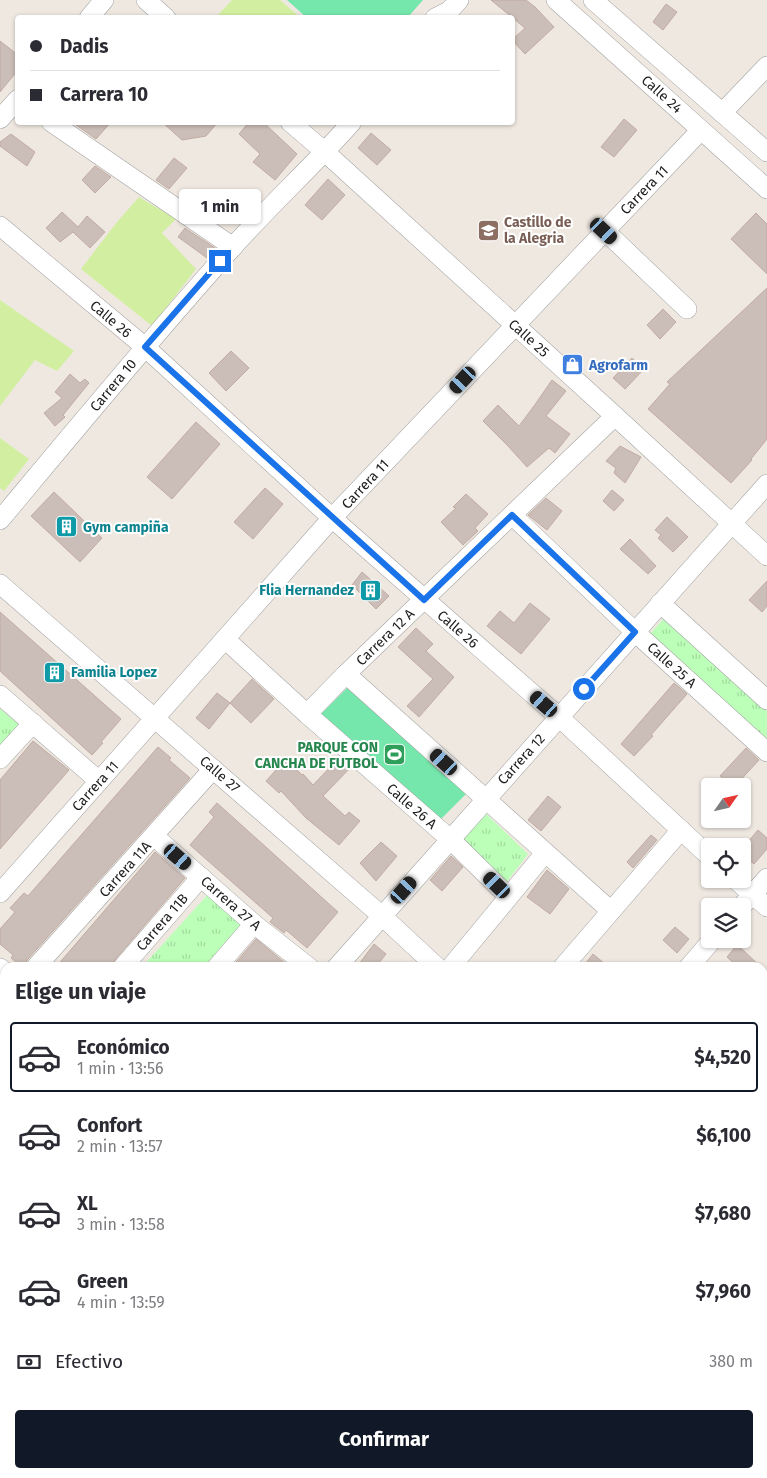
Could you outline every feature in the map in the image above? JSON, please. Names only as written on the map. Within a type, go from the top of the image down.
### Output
[{"type":"street","points":[[92,15],[104,0]]},
{"type":"street","points":[[146,0],[163,15]]},
{"type":"street","name":"Calle 24","points":[[556,0],[767,189]]},
{"type":"street","name":"Calle 24","points":[[593,0],[767,152]]},
{"type":"street","points":[[722,113],[767,66]]},
{"type":"street","points":[[0,119],[15,101]]},
{"type":"street","points":[[55,125],[233,247]]},
{"type":"street","name":"Calle 25","points":[[294,125],[616,416],[767,556]]},
{"type":"street","name":"Carrera 10","points":[[0,520],[145,347],[233,247],[349,125]]},
{"type":"street","name":"Carrera 11","points":[[0,893],[332,518],[701,130]]},
{"type":"street","name":"Calle 26","points":[[0,226],[145,347],[332,518],[559,718],[701,849]]},
{"type":"street","points":[[604,231],[687,309]]},
{"type":"street","name":"Carrera 12 A","points":[[307,714],[346,674],[616,416]]},
{"type":"street","name":"Carrera 12","points":[[341,962],[767,484]]},
{"type":"street","name":"Calle 25 A","points":[[512,515],[635,632],[767,752]]},
{"type":"street","name":"Calle 27","points":[[0,584],[382,916],[432,962]]},
{"type":"street","points":[[660,603],[767,700]]},
{"type":"street","name":"Calle 26 A","points":[[225,638],[307,714],[450,839],[508,896]]},
{"type":"street","points":[[346,674],[611,911]]},
{"type":"street","points":[[0,695],[99,781]]},
{"type":"street","points":[[0,759],[33,723]]},
{"type":"street","name":"Carrera 11A","points":[[40,962],[213,769]]},
{"type":"street","points":[[567,962],[681,830]]},
{"type":"street","name":"Carrera 27 A","points":[[154,836],[254,924],[302,962]]},
{"type":"street","points":[[455,962],[545,853]]},
{"type":"street","name":"Carrera 11B","points":[[127,962],[201,877]]},
{"type":"street","points":[[749,898],[767,878]]},
{"type":"street","points":[[751,901],[767,907]]},
{"type":"street","points":[[221,962],[254,924]]},
{"type":"street","points":[[693,962],[705,948]]},
{"type":"green space","points":[[232,0],[280,0],[298,15],[218,15]]},
{"type":"green space","points":[[287,0],[423,0],[410,15],[304,15]]},
{"type":"green space","points":[[139,197],[176,219],[162,233],[196,269],[152,326],[81,269]]},
{"type":"green space","points":[[0,300],[74,351],[57,371],[35,360],[0,406]]},
{"type":"green space","points":[[0,438],[29,459],[4,491],[0,488]]},
{"type":"green space","points":[[666,616],[767,708],[767,743],[649,635]]},
{"type":"green space","name":"PARQUE CON CANCHA DE FUTBOL","points":[[349,686],[466,794],[439,821],[320,715]]},
{"type":"green space","points":[[0,709],[22,727],[0,751]]},
{"type":"green space","points":[[484,812],[528,854],[506,883],[462,840]]},
{"type":"green space","points":[[211,891],[248,922],[212,962],[146,962]]},
{"type":"building","points":[[491,0],[526,0],[554,27],[525,54],[515,43],[515,37],[525,28],[515,20],[515,15],[509,15]]},
{"type":"building","points":[[666,4],[677,12],[663,30],[653,22]]},
{"type":"building","points":[[0,41],[15,53],[15,74],[0,92]]},
{"type":"building","points":[[624,119],[637,130],[614,157],[601,147]]},
{"type":"building","points":[[76,125],[108,125],[96,139]]},
{"type":"building","points":[[165,125],[215,125],[206,136],[182,140]]},
{"type":"building","points":[[246,125],[266,125],[297,154],[275,180],[253,162],[260,154],[239,134]]},
{"type":"building","points":[[371,133],[391,150],[377,165],[358,148]]},
{"type":"building","points":[[11,134],[35,152],[27,166],[0,146],[0,142]]},
{"type":"building","points":[[174,158],[187,168],[169,189],[156,180]]},
{"type":"building","points":[[95,166],[111,177],[95,193],[82,180]]},
{"type":"building","points":[[328,179],[345,195],[322,220],[305,205]]},
{"type":"building","points":[[62,212],[78,227],[87,216],[105,232],[90,248],[73,232],[60,242],[46,228]]},
{"type":"building","points":[[756,213],[767,224],[767,274],[731,239]]},
{"type":"building","points":[[185,228],[215,248],[207,258],[178,237]]},
{"type":"building","points":[[767,288],[767,439],[752,460],[731,483],[648,409],[670,384],[667,382]]},
{"type":"building","points":[[663,309],[676,322],[660,339],[647,325]]},
{"type":"building","points":[[231,351],[249,368],[226,391],[209,373]]},
{"type":"building","points":[[632,358],[644,369],[625,389],[613,378]]},
{"type":"building","points":[[70,374],[80,383],[85,379],[89,383],[63,415],[65,417],[55,426],[44,413],[62,398],[55,392]]},
{"type":"building","points":[[552,380],[566,391],[546,416],[570,434],[555,453],[549,448],[527,467],[483,421],[498,405],[519,426]]},
{"type":"building","points":[[196,422],[220,444],[172,499],[147,477]]},
{"type":"building","points":[[620,446],[641,457],[625,483],[614,473],[616,468],[606,461]]},
{"type":"building","points":[[265,488],[283,504],[253,539],[234,522]]},
{"type":"building","points":[[612,490],[624,500],[614,511],[603,501]]},
{"type":"building","name":"Gym campiña","points":[[54,492],[102,538],[80,562],[31,516]]},
{"type":"building","points":[[466,494],[488,514],[475,528],[478,531],[463,545],[441,522],[456,508],[453,507]]},
{"type":"building","points":[[546,498],[562,511],[547,530],[528,515]]},
{"type":"building","points":[[667,517],[688,537],[673,552],[658,538],[661,535],[655,530]]},
{"type":"building","points":[[630,539],[656,566],[648,574],[620,549]]},
{"type":"building","name":"Flia Hernandez","points":[[362,572],[389,596],[376,609],[352,585]]},
{"type":"building","points":[[767,581],[767,606],[762,612],[749,600]]},
{"type":"building","points":[[530,603],[550,619],[521,654],[487,626],[500,611],[514,623]]},
{"type":"building","points":[[0,612],[121,719],[92,755],[0,671]]},
{"type":"building","points":[[416,628],[433,644],[426,651],[454,677],[419,717],[407,706],[433,679],[398,647]]},
{"type":"building","points":[[252,679],[274,699],[251,723],[230,703]]},
{"type":"building","points":[[674,683],[687,694],[634,756],[621,744]]},
{"type":"building","points":[[217,693],[230,703],[209,729],[196,718]]},
{"type":"building","points":[[33,741],[69,770],[0,849],[0,780]]},
{"type":"building","points":[[158,747],[171,758],[169,760],[190,778],[26,962],[16,962],[11,958],[13,955],[0,944],[0,929],[15,912],[10,908],[24,893],[28,896]]},
{"type":"building","points":[[746,748],[759,760],[742,778],[722,778],[720,776]]},
{"type":"building","points":[[340,757],[351,767],[323,796],[345,816],[349,812],[360,821],[339,845],[306,818],[281,791],[279,793],[266,781],[286,759],[313,785]]},
{"type":"building","points":[[548,796],[561,807],[541,831],[528,820]]},
{"type":"building","points":[[217,803],[338,912],[307,948],[286,930],[284,933],[270,922],[273,918],[190,845],[214,817],[209,812]]},
{"type":"building","points":[[758,830],[767,838],[767,849],[754,864],[751,862],[751,838]]},
{"type":"building","points":[[651,835],[657,840],[633,868],[627,862]]},
{"type":"building","points":[[381,842],[397,856],[376,881],[360,863]]},
{"type":"building","points":[[155,852],[185,878],[114,962],[60,962]]},
{"type":"building","points":[[451,856],[463,867],[442,891],[430,880]]},
{"type":"building","points":[[547,870],[569,889],[550,914],[527,897]]},
{"type":"building","points":[[675,927],[689,939],[677,953],[663,940]]},
{"type":"building","points":[[256,939],[284,962],[236,962]]},
{"type":"building","points":[[374,944],[386,954],[380,962],[360,962]]},
{"type":"building","points":[[734,948],[740,948],[755,962],[732,962],[727,957]]},
{"type":"building","points":[[593,954],[603,962],[587,962]]},
{"type":"place","name":"Castillo de la Alegria","points":[[488,230]]},
{"type":"place","name":"Agrofarm","points":[[573,365]]},
{"type":"place","name":"Gym campiña","points":[[67,527]]},
{"type":"place","name":"Flia Hernandez","points":[[370,590]]},
{"type":"place","name":"Familia Lopez","points":[[55,672]]},
{"type":"place","name":"PARQUE CON CANCHA DE FUTBOL","points":[[394,755]]},
{"type":"route","points":[[220,261],[145,347],[424,600],[512,515],[635,632],[584,689]]}]
